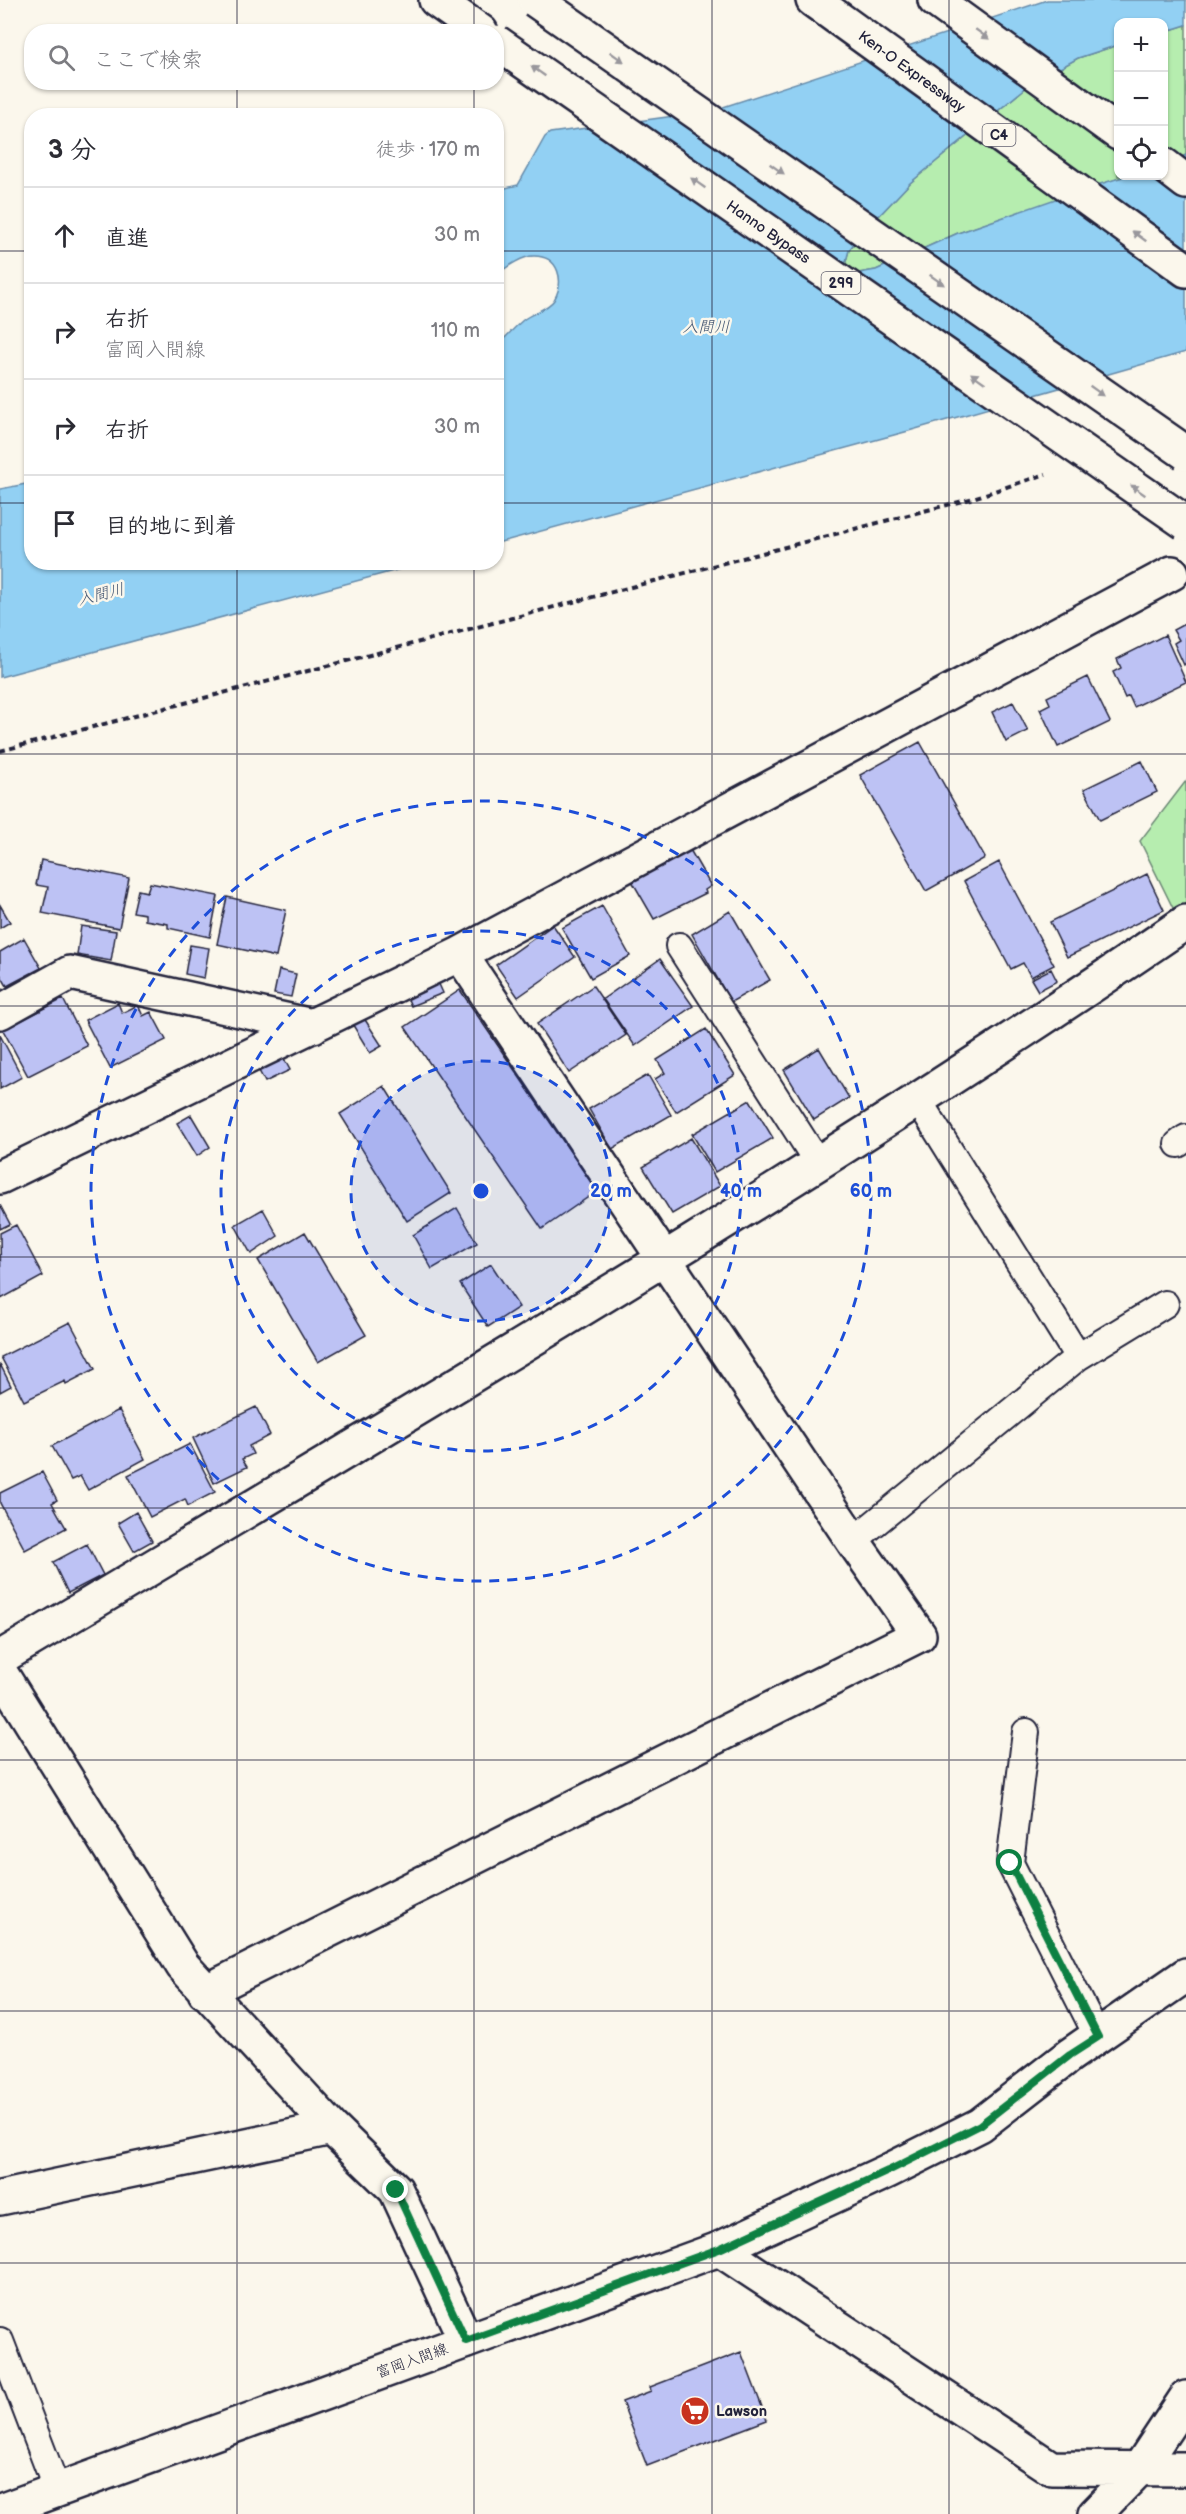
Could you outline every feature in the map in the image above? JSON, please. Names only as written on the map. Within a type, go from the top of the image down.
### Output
[{"type":"main road","points":[[436,0],[470,24]]},
{"type":"main road","points":[[535,0],[1186,453]]},
{"type":"main road","name":"Ken-O Expressway","points":[[813,0],[1186,270]]},
{"type":"main road","points":[[935,0],[1114,129]]},
{"type":"main road","name":"Hanno Bypass","points":[[504,48],[1186,523]]},
{"type":"main road","points":[[1168,168],[1186,182]]},
{"type":"main road","points":[[0,1177],[460,954],[1172,573]]},
{"type":"main road","points":[[0,1658],[665,1260],[1060,1008],[1186,922]]},
{"type":"main road","points":[[205,1992],[919,1635],[853,1541],[460,954]]},
{"type":"main road","points":[[0,1012],[70,973],[313,1026]]},
{"type":"main road","points":[[0,1672],[183,1966],[332,2128],[396,2190],[466,2341]]},
{"type":"main road","name":"富岡入間線","points":[[0,2511],[719,2249],[888,2171],[980,2125],[1070,2055],[1186,1975]]},
{"type":"main road","points":[[0,2198],[332,2128]]},
{"type":"main road","points":[[719,2249],[1051,2468],[1186,2469]]},
{"type":"main road","points":[[1095,2514],[1139,2469],[1186,2398]]},
{"type":"lane","points":[[679,946],[818,1163]]},
{"type":"lane","points":[[918,1100],[1078,1357]]},
{"type":"lane","points":[[853,1541],[1078,1357],[1165,1304]]},
{"type":"lane","points":[[1026,1732],[1010,1863],[1098,2037]]},
{"type":"lane","points":[[0,2341],[57,2490]]},
{"type":"path","points":[[0,751],[970,499],[1050,473]]},
{"type":"green space","points":[[1186,25],[1186,155],[1168,162],[1168,72],[1168,31]]},
{"type":"green space","points":[[1114,46],[1114,180],[958,233],[876,270],[853,274],[845,265],[849,250],[910,183],[1028,86],[1078,58]]},
{"type":"green space","points":[[1186,781],[1186,904],[1175,912],[1140,841]]},
{"type":"water","name":"入間川","points":[[1047,0],[1186,0],[1186,25],[1168,31],[1168,18],[1114,18],[1114,46],[1078,58],[1028,86],[910,183],[859,237],[849,250],[845,265],[853,274],[876,270],[958,233],[1114,180],[1168,180],[1168,171],[1176,160],[1186,155],[1186,352],[905,432],[504,541],[504,339],[523,320],[554,300],[559,278],[554,265],[542,257],[529,256],[504,269],[504,188],[518,185],[545,137],[550,133],[711,111]]},
{"type":"water","name":"入間川","points":[[24,484],[24,570],[397,570],[0,677],[0,489]]},
{"type":"building","points":[[1186,623],[1186,663],[1184,665],[1174,643],[1179,640],[1173,630]]},
{"type":"building","points":[[1165,635],[1186,682],[1134,707],[1129,696],[1125,698],[1113,672],[1121,668],[1117,659]]},
{"type":"building","points":[[1088,677],[1110,722],[1058,747],[1040,709],[1050,704],[1047,697]]},
{"type":"building","points":[[1013,702],[1028,731],[1006,742],[992,712]]},
{"type":"building","points":[[920,742],[985,858],[926,891],[860,775]]},
{"type":"building","points":[[1142,761],[1157,792],[1100,820],[1084,789]]},
{"type":"building","points":[[689,848],[711,886],[705,890],[706,893],[654,919],[632,881]]},
{"type":"building","points":[[41,860],[129,878],[119,928],[42,913],[48,887],[36,885]]},
{"type":"building","points":[[999,862],[1054,965],[1031,977],[1023,963],[1011,969],[964,881]]},
{"type":"building","points":[[1147,874],[1164,910],[1067,957],[1050,922]]},
{"type":"building","points":[[150,883],[218,896],[210,937],[168,928],[168,924],[145,920],[145,914],[133,912],[138,890],[147,892]]},
{"type":"building","points":[[227,897],[286,910],[276,957],[217,944]]},
{"type":"building","points":[[0,905],[10,922],[0,928]]},
{"type":"building","points":[[602,906],[630,956],[591,978],[562,928]]},
{"type":"building","points":[[730,911],[770,980],[731,1002],[692,934]]},
{"type":"building","points":[[553,925],[575,957],[518,997],[496,965]]},
{"type":"building","points":[[81,926],[116,931],[111,961],[77,955]]},
{"type":"building","points":[[24,938],[41,968],[7,986],[0,974],[0,952]]},
{"type":"building","points":[[190,945],[209,948],[204,978],[185,974]]},
{"type":"building","points":[[660,959],[693,1006],[635,1046],[603,999]]},
{"type":"building","points":[[1051,969],[1057,981],[1038,991],[1031,979]]},
{"type":"building","points":[[279,970],[296,974],[291,997],[274,994]]},
{"type":"building","points":[[438,982],[443,993],[411,1006],[406,995]]},
{"type":"building","points":[[593,986],[626,1035],[569,1073],[537,1024]]},
{"type":"building","points":[[460,990],[597,1191],[542,1229],[405,1027]]},
{"type":"building","points":[[63,999],[87,1046],[28,1076],[3,1030]]},
{"type":"building","points":[[118,1003],[122,1013],[138,1005],[143,1016],[151,1012],[166,1040],[110,1068],[85,1020]]},
{"type":"building","points":[[362,1015],[382,1046],[370,1053],[351,1022]]},
{"type":"building","points":[[706,1029],[735,1075],[676,1112],[655,1079],[665,1073],[657,1060]]},
{"type":"building","points":[[0,1035],[22,1077],[0,1089]]},
{"type":"building","points":[[819,1048],[849,1098],[814,1120],[784,1070]]},
{"type":"building","points":[[282,1055],[290,1070],[265,1082],[257,1067]]},
{"type":"building","points":[[648,1075],[671,1115],[612,1149],[589,1109]]},
{"type":"building","points":[[384,1086],[451,1193],[407,1221],[340,1114]]},
{"type":"building","points":[[750,1100],[773,1138],[715,1172],[692,1134]]},
{"type":"building","points":[[191,1115],[210,1147],[197,1156],[177,1123]]},
{"type":"building","points":[[691,1138],[720,1186],[672,1214],[643,1167]]},
{"type":"building","points":[[0,1205],[10,1224],[0,1229]]},
{"type":"building","points":[[457,1208],[477,1243],[432,1269],[413,1235]]},
{"type":"building","points":[[263,1209],[278,1236],[251,1254],[235,1225]]},
{"type":"building","points":[[16,1225],[43,1276],[1,1299],[0,1233]]},
{"type":"building","points":[[305,1232],[366,1335],[318,1362],[258,1260]]},
{"type":"building","points":[[491,1264],[519,1307],[488,1327],[460,1284]]},
{"type":"building","points":[[70,1322],[95,1369],[24,1401],[1,1357]]},
{"type":"building","points":[[0,1364],[11,1386],[0,1392]]},
{"type":"building","points":[[256,1407],[270,1435],[249,1446],[253,1454],[242,1459],[247,1467],[214,1483],[193,1438]]},
{"type":"building","points":[[119,1410],[145,1459],[88,1490],[80,1476],[71,1480],[52,1446]]},
{"type":"building","points":[[190,1444],[215,1492],[188,1506],[185,1499],[150,1517],[128,1475]]},
{"type":"building","points":[[42,1472],[57,1500],[52,1503],[66,1528],[25,1550],[0,1503],[0,1493]]},
{"type":"building","points":[[136,1512],[152,1541],[134,1551],[118,1523]]},
{"type":"building","points":[[87,1544],[103,1575],[68,1593],[53,1562]]},
{"type":"building","name":"Lawson","points":[[741,2352],[767,2420],[647,2466],[622,2402],[651,2391],[650,2387]]},
{"type":"place","name":"Lawson","points":[[695,2411]]},
{"type":"route","points":[[396,2190],[466,2341],[719,2249],[888,2171],[980,2125],[1070,2055],[1098,2037],[1010,1863]]}]
